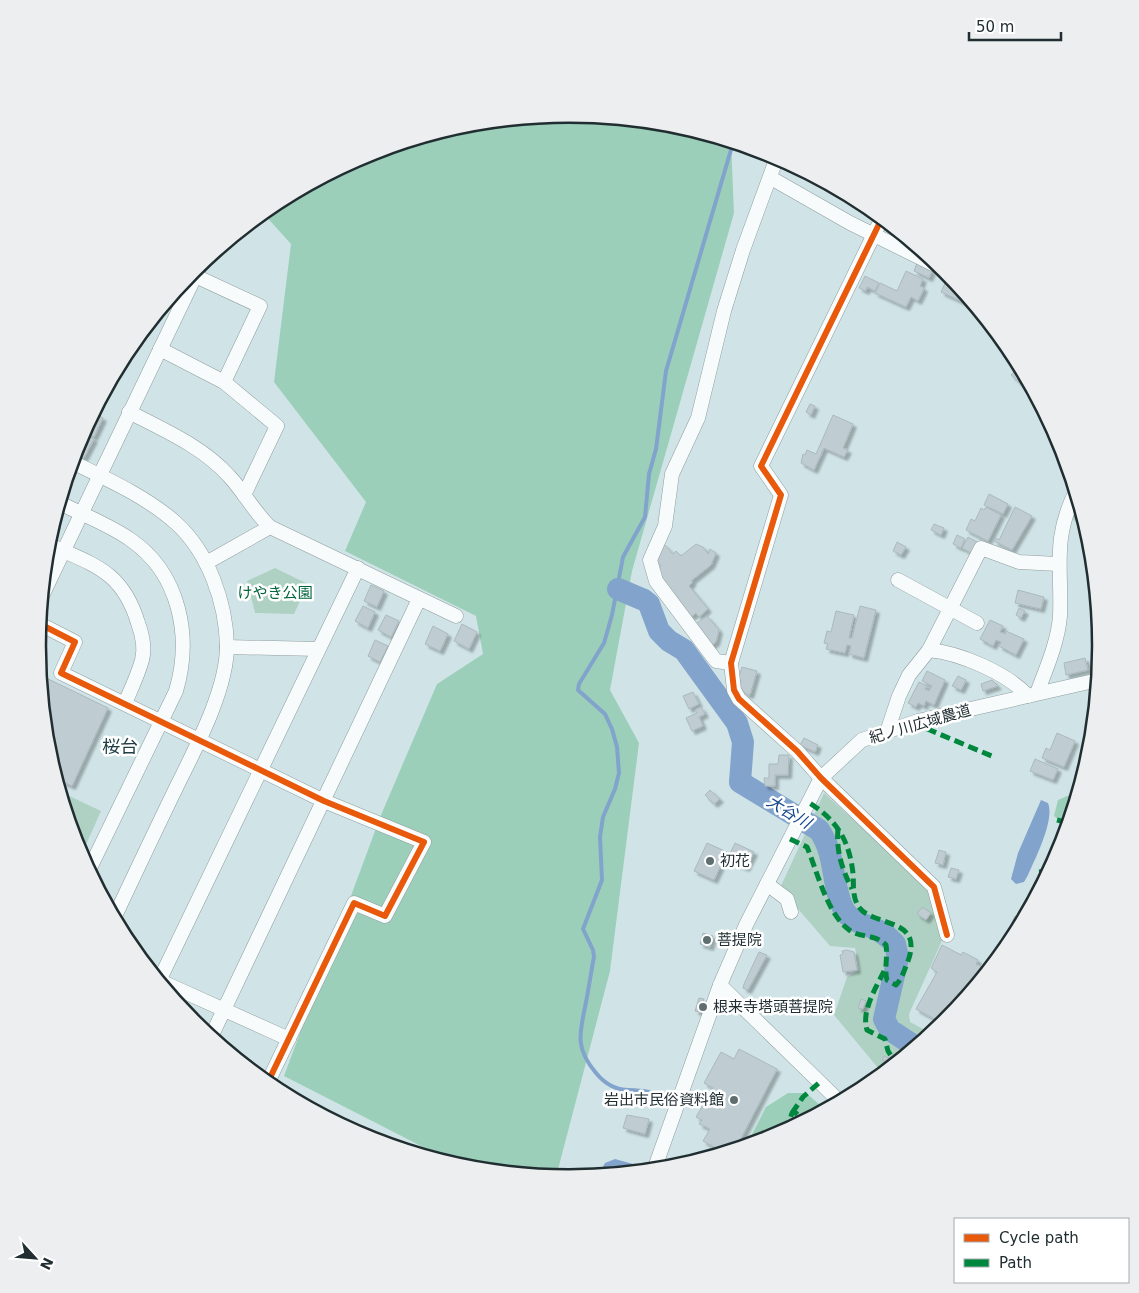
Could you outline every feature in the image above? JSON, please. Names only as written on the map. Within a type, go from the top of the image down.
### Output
[{"type":"street","points":[[731,663],[716,661],[656,580],[650,560],[665,526],[672,474],[698,418],[724,311],[743,250],[775,165]]},
{"type":"street","points":[[771,178],[874,235],[919,257]]},
{"type":"street","points":[[879,225],[761,466],[781,495],[731,663],[734,690],[739,699],[797,750],[821,778],[934,887],[947,935]]},
{"type":"street","points":[[202,275],[260,306],[224,382]]},
{"type":"street","points":[[51,579],[187,290]]},
{"type":"street","points":[[160,349],[224,382],[277,426],[244,495]]},
{"type":"street","points":[[129,412],[177,436],[206,455],[229,475],[257,515],[270,527],[456,616]]},
{"type":"street","points":[[79,465],[149,503],[177,524],[206,563],[222,609],[227,648],[220,684],[200,739],[118,911]]},
{"type":"street","points":[[928,650],[944,651],[973,662],[1018,684],[1033,695],[1056,637],[1061,528],[1072,500]]},
{"type":"street","points":[[66,506],[119,532],[142,548],[155,561],[174,595],[184,636],[183,661],[176,691],[93,862]]},
{"type":"street","points":[[206,563],[270,527]]},
{"type":"street","points":[[55,548],[102,569],[118,582],[132,603],[142,634],[143,659],[125,703]]},
{"type":"street","points":[[887,732],[899,696],[909,675],[928,650],[981,548],[1019,562],[1058,564]]},
{"type":"street","points":[[162,974],[262,771],[318,649],[358,568]]},
{"type":"street","points":[[898,580],[977,622]]},
{"type":"street","points":[[214,1030],[419,598]]},
{"type":"street","points":[[47,627],[75,642],[61,673],[324,801],[424,842],[385,916],[354,904],[271,1077]]},
{"type":"street","points":[[227,648],[318,649]]},
{"type":"street","name":"紀ノ川広域農道","points":[[657,1162],[720,985],[746,925],[821,778],[862,740],[918,721],[1092,681]]},
{"type":"street","points":[[767,884],[787,899],[791,912]]},
{"type":"street","points":[[171,985],[289,1039]]},
{"type":"street","points":[[720,985],[835,1097]]},
{"type":"green space","points":[[535,124],[604,124],[672,133],[731,149],[734,213],[632,571],[610,690],[639,743],[610,971],[558,1170],[535,1169],[467,1160],[425,1149],[284,1076],[381,815],[437,684],[483,654],[476,616],[345,551],[366,502],[274,382],[291,244],[268,219],[279,211],[338,177],[369,163],[401,151],[467,133]]},
{"type":"green space","name":"けやき公園","points":[[275,568],[308,584],[294,614],[255,613],[247,581]]},
{"type":"green space","points":[[824,793],[928,888],[942,937],[909,1014],[910,1022],[925,1030],[879,1069],[834,1015],[847,977],[859,970],[855,948],[830,946],[780,888]]},
{"type":"green space","points":[[1071,794],[1062,822],[1054,816],[1058,800]]},
{"type":"green space","points":[[68,795],[101,811],[86,846]]},
{"type":"green space","points":[[788,1093],[806,1093],[821,1105],[750,1137],[766,1107]]},
{"type":"water","points":[[1041,800],[1048,803],[1049,819],[1047,829],[1028,875],[1024,882],[1016,884],[1011,879],[1018,853]]},
{"type":"water","points":[[1058,830],[1059,830],[1053,847],[1051,851]]},
{"type":"water","points":[[615,1159],[633,1164],[633,1166],[602,1169],[605,1163]]},
{"type":"building","points":[[917,263],[932,271],[929,278],[914,271]]},
{"type":"building","points":[[906,271],[923,279],[920,286],[924,288],[918,301],[911,297],[906,307],[875,293],[880,283],[897,291]]},
{"type":"building","points":[[865,276],[879,283],[875,291],[867,287],[866,291],[859,288]]},
{"type":"building","points":[[945,283],[963,302],[941,292]]},
{"type":"building","points":[[1014,371],[1022,385],[1011,375]]},
{"type":"building","points":[[810,404],[815,406],[811,415],[806,412]]},
{"type":"building","points":[[833,415],[853,424],[843,448],[848,450],[844,457],[824,448],[814,470],[801,463],[803,454],[805,455],[807,450],[816,454]]},
{"type":"building","points":[[100,416],[103,418],[94,437],[91,435]]},
{"type":"building","points":[[90,437],[94,439],[84,458],[82,457]]},
{"type":"building","points":[[989,494],[1008,504],[1003,514],[984,505]]},
{"type":"building","points":[[986,507],[1001,515],[988,541],[966,530],[971,519],[975,521],[981,508],[984,510]]},
{"type":"building","points":[[1015,507],[1032,516],[1012,550],[994,541],[996,538],[999,540]]},
{"type":"building","points":[[1074,507],[1077,518],[1070,515]]},
{"type":"building","points":[[934,524],[944,528],[941,535],[931,530]]},
{"type":"building","points":[[957,535],[965,539],[961,548],[953,544]]},
{"type":"building","points":[[968,537],[977,542],[971,553],[962,548]]},
{"type":"building","points":[[897,542],[906,547],[901,555],[893,551]]},
{"type":"building","points":[[664,544],[673,554],[676,551],[681,556],[696,544],[703,547],[708,554],[710,549],[716,553],[711,565],[691,581],[693,582],[689,586],[708,609],[699,617],[696,613],[691,617],[656,571],[661,566],[657,561]]},
{"type":"building","points":[[371,585],[384,591],[377,607],[364,601]]},
{"type":"building","points":[[1018,590],[1044,597],[1041,609],[1015,603]]},
{"type":"building","points":[[363,606],[375,612],[368,628],[355,621]]},
{"type":"building","points":[[860,606],[876,610],[864,658],[849,654],[851,646],[847,645],[845,653],[826,649],[828,644],[824,643],[827,631],[831,632],[836,611],[854,615],[849,638],[852,638]]},
{"type":"building","points":[[1019,608],[1025,611],[1021,618],[1016,615]]},
{"type":"building","points":[[386,615],[399,621],[391,637],[378,630]]},
{"type":"building","points":[[707,616],[719,630],[716,642],[711,646],[694,625]]},
{"type":"building","points":[[990,620],[1003,626],[1000,632],[1005,634],[1006,631],[1024,639],[1016,655],[999,646],[1001,642],[996,640],[993,646],[980,639]]},
{"type":"building","points":[[462,624],[477,632],[469,649],[454,641]]},
{"type":"building","points":[[433,626],[448,634],[440,651],[425,644]]},
{"type":"building","points":[[375,640],[388,646],[380,662],[368,656]]},
{"type":"building","points":[[1085,658],[1088,670],[1066,675],[1064,663]]},
{"type":"building","points":[[742,667],[757,671],[750,695],[746,694],[739,686],[741,681],[738,680]]},
{"type":"building","points":[[927,671],[945,680],[934,705],[926,701],[924,706],[918,703],[916,707],[908,703],[919,682],[927,686],[925,689],[929,691],[932,686],[922,681]]},
{"type":"building","points":[[958,676],[966,680],[961,690],[952,686]]},
{"type":"building","points":[[47,678],[108,708],[72,786],[64,783],[56,749]]},
{"type":"building","points":[[992,680],[998,686],[983,691],[981,684]]},
{"type":"building","points":[[693,692],[699,704],[689,709],[683,696]]},
{"type":"building","points":[[701,707],[705,714],[699,717],[703,726],[692,731],[686,718],[697,713],[695,710]]},
{"type":"building","points":[[1057,733],[1075,741],[1064,767],[1042,758],[1046,748],[1050,750]]},
{"type":"building","points":[[804,738],[818,745],[815,752],[800,745]]},
{"type":"building","points":[[779,755],[789,755],[788,775],[775,775],[775,786],[765,786],[764,778],[769,778],[769,764],[778,764]]},
{"type":"building","points":[[1035,759],[1058,769],[1053,780],[1030,771]]},
{"type":"building","points":[[710,790],[720,799],[714,804],[705,795]]},
{"type":"building","name":"初花","points":[[707,843],[727,852],[714,880],[694,871]]},
{"type":"building","points":[[735,843],[754,852],[746,868],[727,860]]},
{"type":"building","points":[[939,850],[946,852],[943,865],[935,863]]},
{"type":"building","points":[[951,868],[959,870],[956,879],[948,877]]},
{"type":"building","points":[[922,907],[931,913],[926,920],[917,914]]},
{"type":"building","points":[[1015,916],[1017,917],[1011,927]]},
{"type":"building","name":"菩提院","points":[[703,933],[713,936],[710,947],[700,944]]},
{"type":"building","points":[[942,945],[961,955],[963,952],[978,960],[976,964],[983,967],[963,992],[936,1019],[916,1009],[937,972],[931,968]]},
{"type":"building","points":[[842,951],[854,952],[857,970],[843,972],[840,955],[843,954]]},
{"type":"building","points":[[759,952],[767,955],[748,990],[743,988],[744,984]]},
{"type":"building","points":[[699,998],[704,999],[700,1012],[695,1011]]},
{"type":"building","points":[[861,999],[866,1001],[863,1009],[858,1008]]},
{"type":"building","points":[[739,1049],[777,1069],[739,1141],[717,1148],[703,1141],[710,1129],[699,1124],[702,1120],[696,1117],[713,1088],[704,1083],[721,1052],[734,1059]]},
{"type":"building","points":[[884,1056],[890,1059],[888,1062],[882,1060]]},
{"type":"building","points":[[627,1115],[649,1119],[645,1134],[623,1128]]},
{"type":"waterway","points":[[666,1104],[659,1096],[645,1091],[615,1088],[599,1077],[584,1055],[580,1039],[594,957],[593,950],[583,929],[602,880],[600,837],[603,817],[615,789],[619,773],[617,747],[605,714],[578,690],[579,684],[604,643],[612,615],[623,557],[645,517],[649,474],[656,449],[666,371],[731,149]]},
{"type":"waterway","name":"大谷川","points":[[618,589],[649,604],[659,631],[669,641],[684,650],[737,723],[743,742],[740,782],[819,830],[829,850],[837,891],[844,910],[853,920],[879,931],[895,944],[898,958],[884,1019],[890,1030],[911,1044]]},
{"type":"marked path","points":[[913,723],[994,757]]},
{"type":"marked path","points":[[790,839],[807,847],[828,902],[841,922],[853,932],[877,939],[886,945],[887,980],[896,985],[902,977],[908,961],[911,946],[909,936],[893,924],[872,917],[857,904],[851,861],[845,841],[827,816],[808,802]]},
{"type":"marked path","points":[[1057,820],[1063,821]]},
{"type":"marked path","points":[[838,829],[838,845],[841,860],[852,889]]},
{"type":"marked path","points":[[884,971],[870,1000],[866,1023],[867,1030],[885,1039],[888,1051],[893,1058]]},
{"type":"marked path","points":[[792,1113],[803,1097],[820,1082]]},
{"type":"marked path","points":[[789,1121],[792,1113],[796,1113],[800,1117]]},
{"type":"cycle path","points":[[879,224],[761,466],[781,495],[731,663],[734,690],[739,699],[797,751],[821,778],[934,887],[947,935]]},
{"type":"cycle path","points":[[47,627],[75,642],[61,673],[324,801],[424,842],[385,916],[354,903],[271,1076]]},
{"type":"place","name":"初花","points":[[710,861]]},
{"type":"place","name":"菩提院","points":[[707,940]]},
{"type":"place","name":"根来寺塔頭菩提院","points":[[703,1007]]},
{"type":"place","name":"岩出市民俗資料館","points":[[734,1100]]},
{"type":"district","name":"桜台","points":[[120,746]]}]
